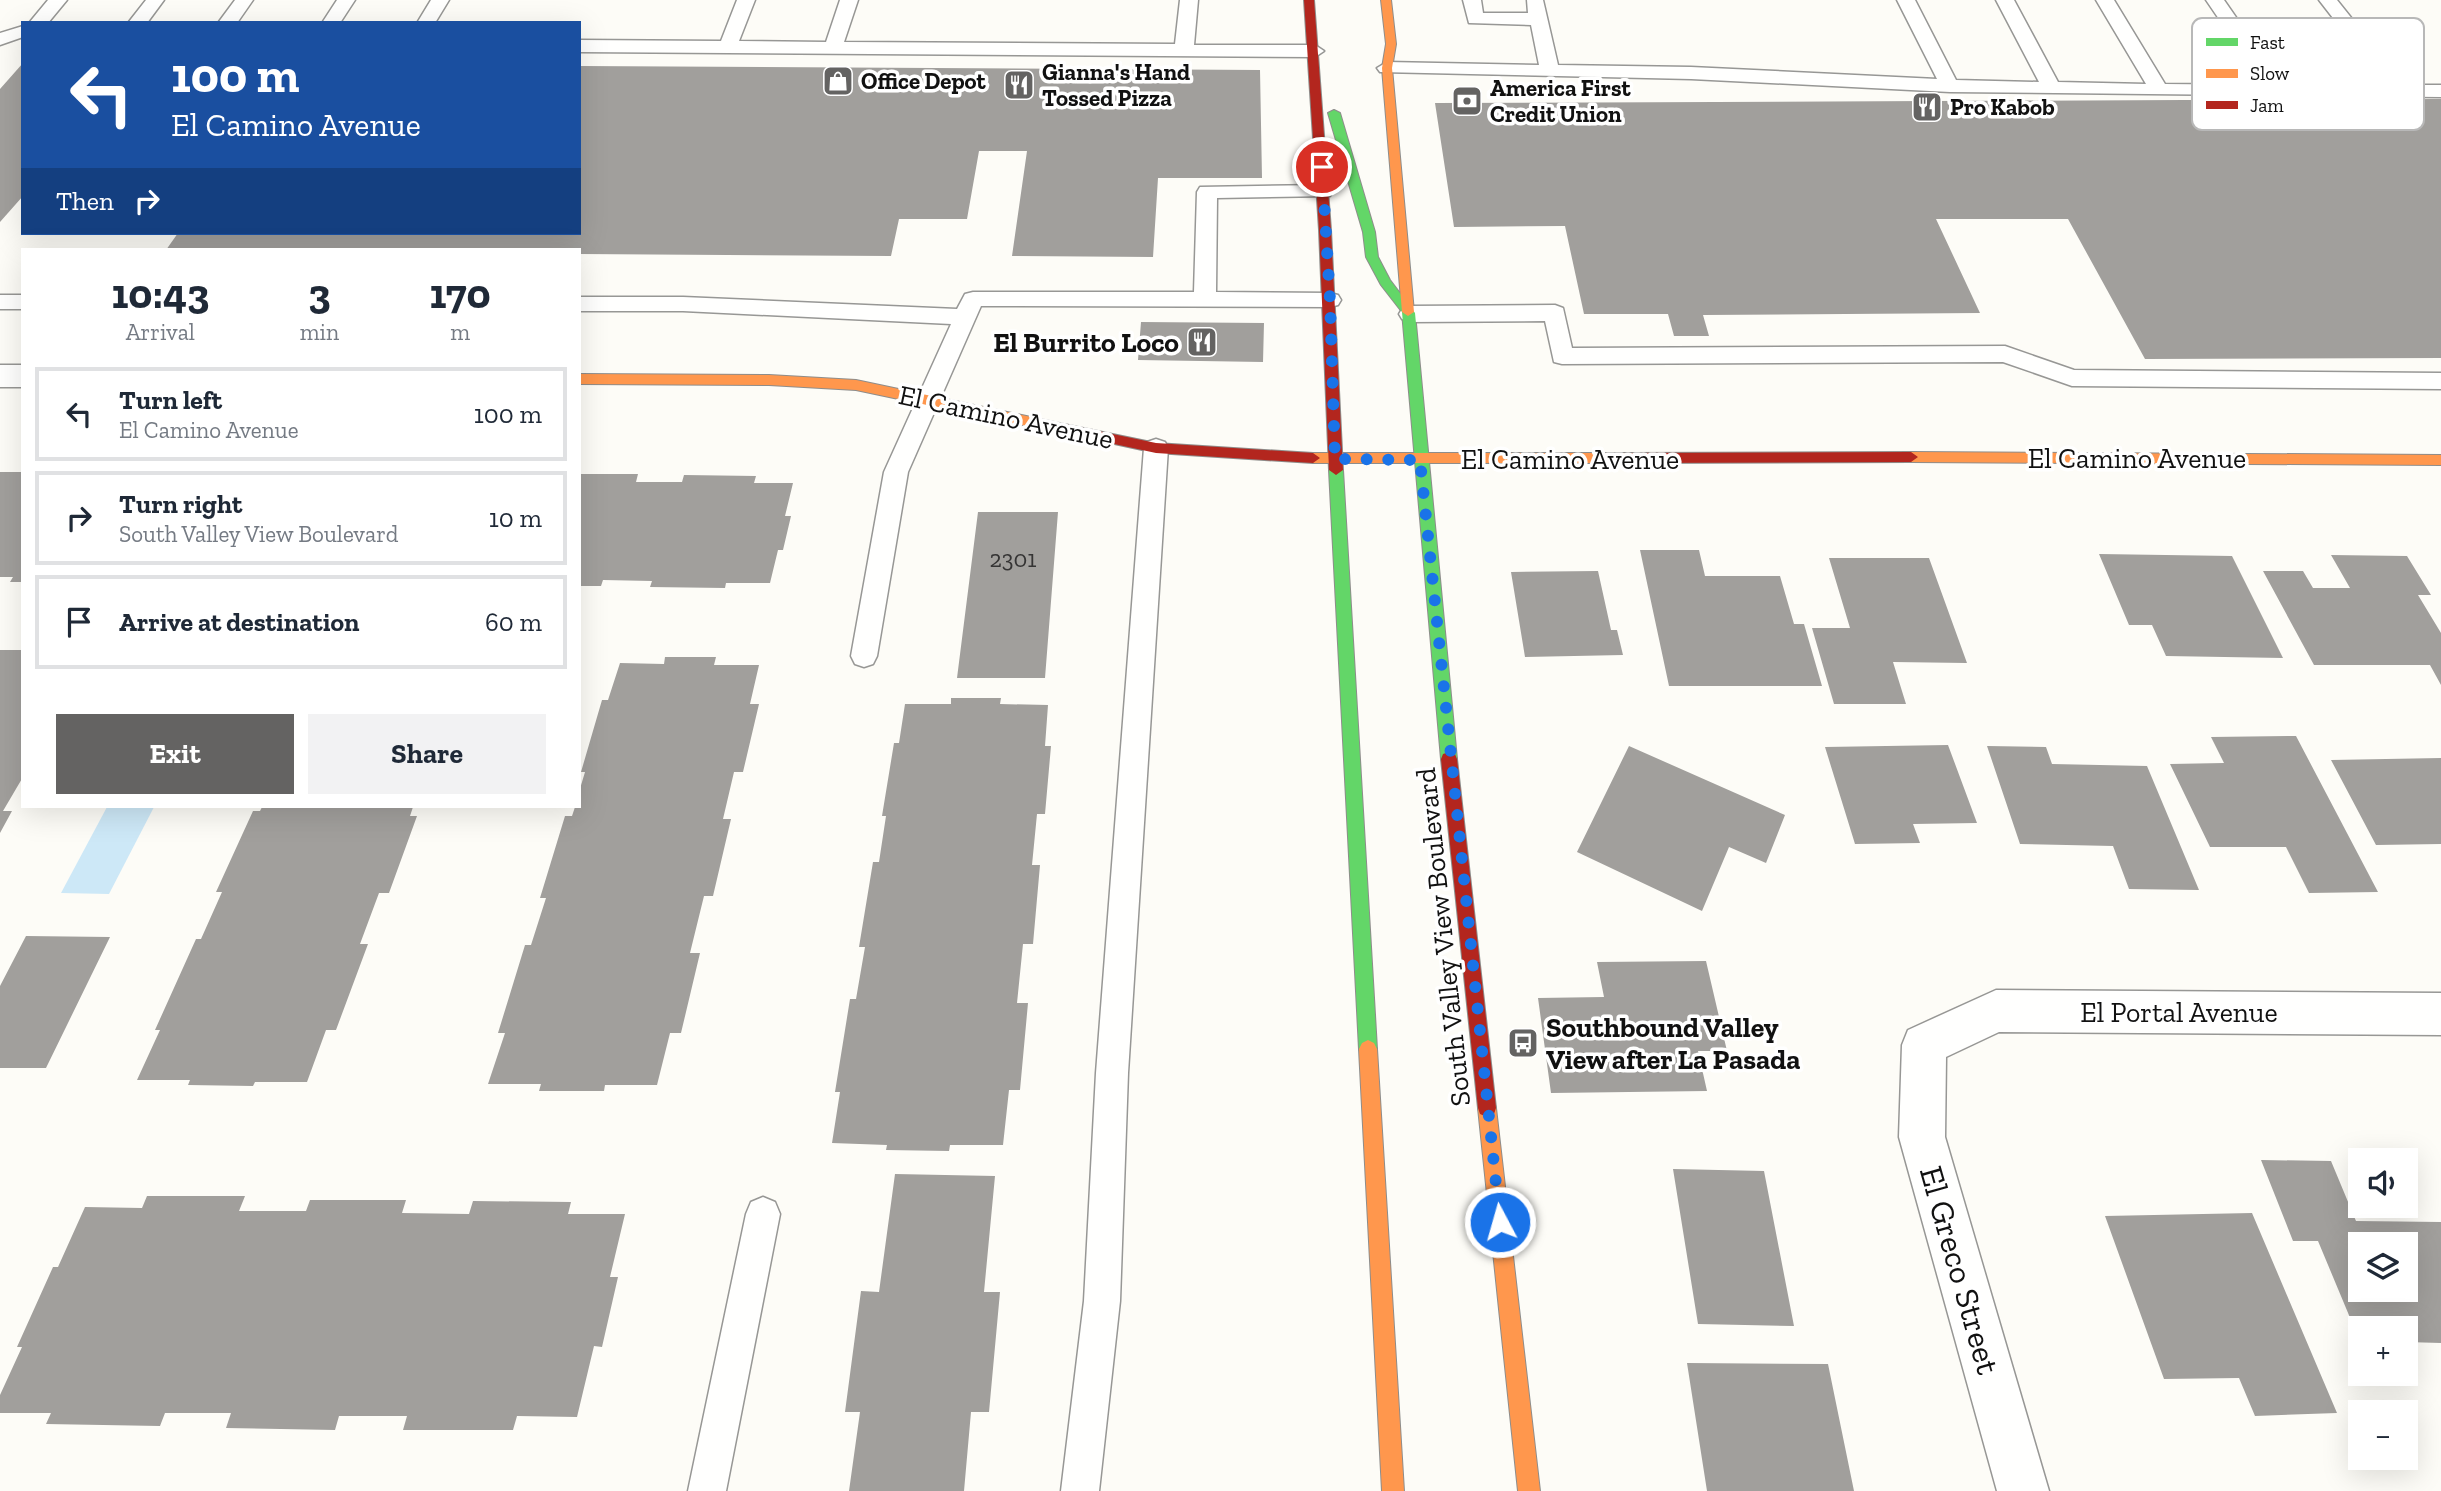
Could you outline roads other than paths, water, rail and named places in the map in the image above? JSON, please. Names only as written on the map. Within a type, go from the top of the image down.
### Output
[{"type":"main road","points":[[1309,0],[1315,51],[1330,300],[1335,459],[1393,1491]]},
{"type":"main road","name":"South Valley View Boulevard","points":[[1386,0],[1391,44],[1387,68],[1410,314],[1420,460],[1447,738],[1530,1491]]},
{"type":"main road","points":[[1315,51],[1369,232],[1372,257],[1385,282],[1410,314]]},
{"type":"main road","name":"El Camino Avenue","points":[[581,379],[769,380],[856,385],[1156,447],[1335,459],[1994,457],[2441,460]]},
{"type":"street","points":[[0,376],[21,376]]},
{"type":"street","name":"El Portal Avenue","points":[[1924,1045],[1996,1010],[2441,1014]]},
{"type":"street","name":"El Greco Street","points":[[1924,1045],[1922,1137],[2023,1491]]},
{"type":"lane","points":[[39,21],[58,0]]},
{"type":"lane","points":[[139,21],[155,0]]},
{"type":"lane","points":[[228,21],[244,0]]},
{"type":"lane","points":[[332,21],[346,0]]},
{"type":"lane","points":[[427,21],[440,0]]},
{"type":"lane","points":[[728,47],[746,0]]},
{"type":"lane","points":[[833,48],[849,0]]},
{"type":"lane","points":[[1184,50],[1189,0]]},
{"type":"lane","points":[[1472,0],[1475,19],[1539,19]]},
{"type":"lane","points":[[1535,0],[1550,71]]},
{"type":"lane","points":[[1906,0],[1950,86]]},
{"type":"lane","points":[[2005,0],[2052,88]]},
{"type":"lane","points":[[2105,0],[2159,90]]},
{"type":"lane","points":[[2215,0],[2227,18]]},
{"type":"lane","points":[[2328,0],[2342,18]]},
{"type":"lane","points":[[0,40],[21,32]]},
{"type":"lane","points":[[0,40],[21,42]]},
{"type":"lane","points":[[581,46],[1315,51]]},
{"type":"lane","points":[[1387,68],[1690,73],[1950,86],[2192,90]]},
{"type":"lane","points":[[1205,298],[1208,192],[1323,191]]},
{"type":"lane","points":[[864,656],[896,472],[931,400],[974,299],[1330,300]]},
{"type":"lane","points":[[0,302],[21,302]]},
{"type":"lane","points":[[581,304],[684,304],[965,317]]},
{"type":"lane","points":[[1410,314],[1555,313],[1562,356],[2005,354],[2071,378],[2441,381]]},
{"type":"lane","points":[[1080,1491],[1102,1301],[1112,1073],[1156,447]]},
{"type":"lane","points":[[707,1491],[762,1214]]},
{"type":"water","points":[[106,808],[153,808],[109,894],[61,893]]},
{"type":"place","name":"Office Depot","points":[[838,81]]},
{"type":"place","name":"Gianna's Hand Tossed Pizza","points":[[1019,85]]},
{"type":"place","name":"America First Credit Union","points":[[1467,101]]},
{"type":"place","name":"Pro Kabob","points":[[1927,107]]},
{"type":"place","name":"El Burrito Loco","points":[[1202,342]]},
{"type":"place","name":"Southbound Valley View after La Pasada","points":[[1523,1043]]}]
